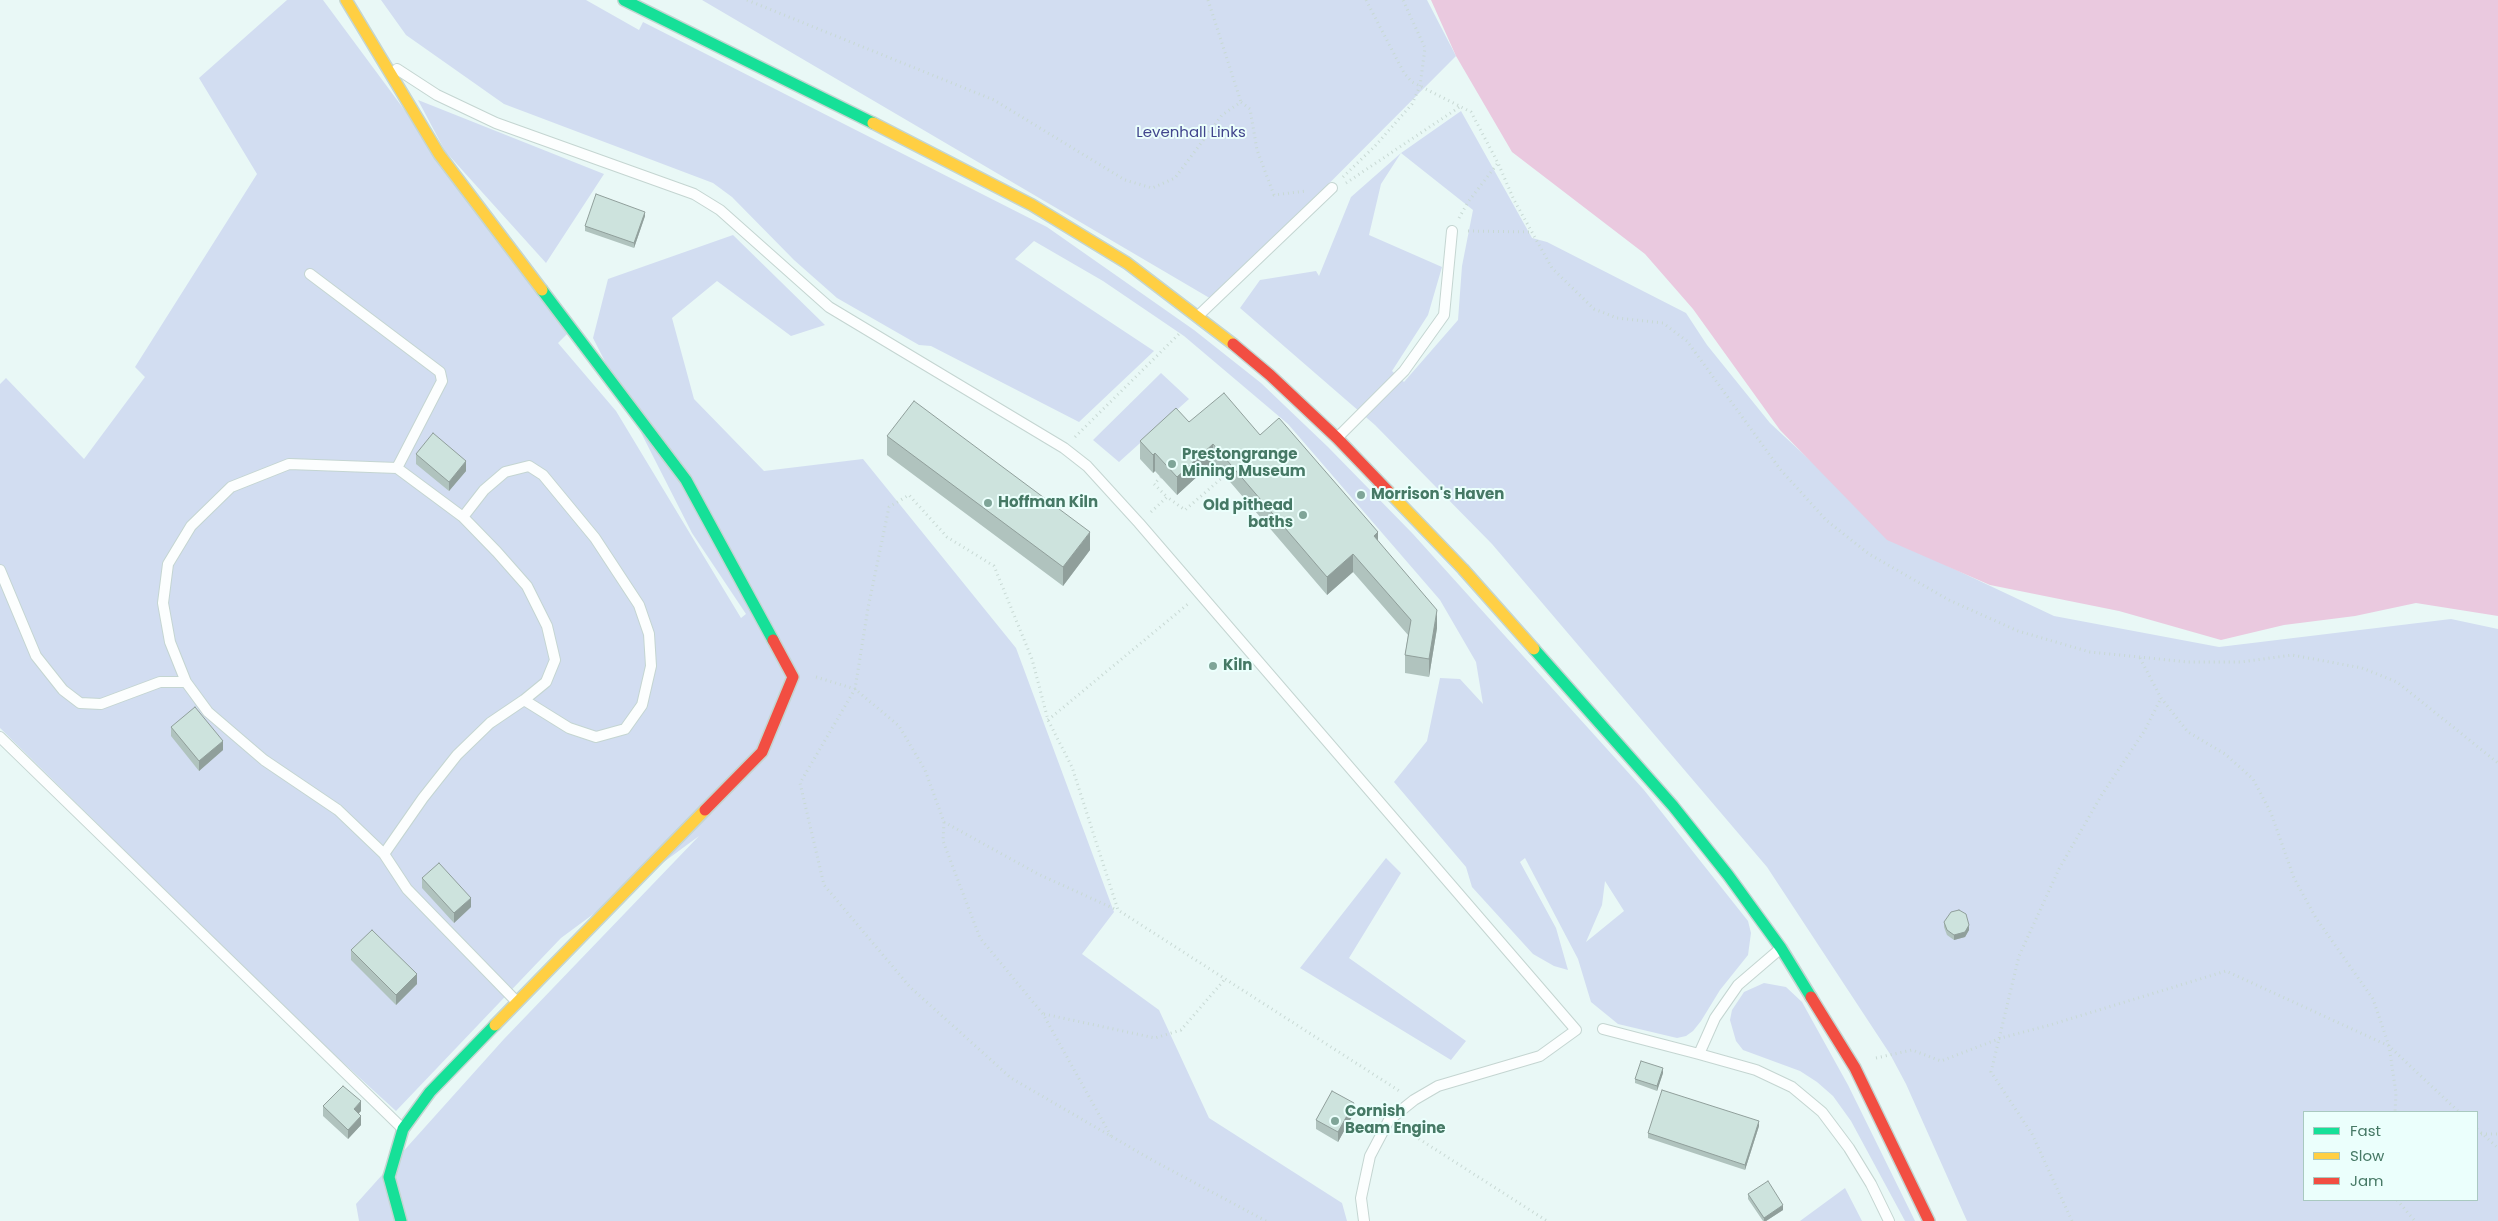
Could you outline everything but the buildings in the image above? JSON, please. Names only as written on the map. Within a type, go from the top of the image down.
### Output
[{"type":"main road","points":[[346,0],[439,154],[686,480],[793,677],[762,752],[430,1092],[403,1129],[389,1177],[401,1221]]},
{"type":"main road","points":[[624,0],[941,156],[1032,205],[1127,263],[1198,316],[1270,375],[1337,438],[1463,569],[1673,806],[1728,875],[1781,948],[1856,1068],[1929,1221]]},
{"type":"lane","points":[[382,58],[437,95],[496,123],[694,194],[720,210],[829,307],[1064,448],[1087,466],[1139,523],[1576,1030],[1540,1056],[1438,1086],[1414,1100],[1389,1120],[1370,1156],[1361,1198],[1364,1221]]},
{"type":"lane","points":[[1198,316],[1332,188]]},
{"type":"lane","points":[[1337,438],[1404,371],[1444,315],[1452,231]]},
{"type":"lane","points":[[310,274],[440,372],[442,381],[397,468]]},
{"type":"lane","points":[[384,854],[423,798],[457,755],[490,723],[524,700],[546,682],[555,660],[547,626],[527,586],[462,517],[397,468],[289,464],[231,487],[191,526],[168,564],[163,602],[170,642],[186,682],[208,712],[264,760],[338,810],[384,854],[407,888],[516,1002]]},
{"type":"lane","points":[[462,517],[484,490],[505,472],[529,466],[543,475],[595,538],[639,604],[642,612],[649,634],[651,666],[642,705],[625,729],[596,738],[569,728],[524,700]]},
{"type":"lane","points":[[0,570],[36,656],[63,690],[80,703],[100,704],[160,682],[186,682]]},
{"type":"lane","points":[[0,737],[403,1129]]},
{"type":"lane","points":[[1699,1054],[1715,1018],[1738,985],[1781,948]]},
{"type":"lane","points":[[1602,1029],[1756,1070],[1792,1087],[1822,1112],[1853,1155],[1888,1221]]},
{"type":"path","points":[[747,0],[994,100],[1125,180],[1152,188],[1175,178],[1222,114],[1240,102]]},
{"type":"path","points":[[1208,0],[1240,102],[1250,109],[1257,150],[1274,196],[1332,188],[1351,181],[1462,106]]},
{"type":"path","points":[[1366,0],[1404,73],[1420,86],[1471,112],[1498,163],[1514,200],[1552,268],[1594,308],[1617,318],[1663,322],[1687,341],[1780,469],[1826,520],[1869,554],[1949,600],[2018,631],[2090,652],[2188,662],[2232,662],[2292,655],[2362,668],[2396,682],[2498,763]]},
{"type":"path","points":[[1332,188],[1375,146],[1412,104],[1420,86],[1425,48],[1403,0]]},
{"type":"path","points":[[1498,163],[1468,202],[1452,231],[1532,232]]},
{"type":"path","points":[[1064,448],[1198,316]]},
{"type":"path","points":[[1161,477],[1154,484],[1167,497],[1185,510],[1222,477],[1212,461]]},
{"type":"path","points":[[1118,910],[1072,767],[1048,720],[1032,659],[994,566],[946,537],[909,495],[889,507],[868,608],[855,690],[800,784],[824,885],[910,987],[1011,1078],[1111,1137],[1266,1221]]},
{"type":"path","points":[[1139,523],[1167,497]]},
{"type":"path","points":[[1048,720],[1200,594]]},
{"type":"path","points":[[2140,657],[2161,698],[2188,732],[2224,754],[2253,779],[2271,813],[2294,878],[2316,918],[2372,999],[2389,1046],[2396,1093],[2395,1111]]},
{"type":"path","points":[[814,676],[855,690],[899,726],[925,770],[944,822],[942,840],[980,938],[1043,1014],[1111,1137]]},
{"type":"path","points":[[2072,1221],[2032,1134],[1991,1072],[2019,956],[2058,869],[2101,796],[2145,730],[2161,698]]},
{"type":"path","points":[[944,822],[1038,874],[1118,910],[1414,1100]]},
{"type":"path","points":[[1856,1068],[1873,1059],[1912,1050],[1941,1061],[2000,1038],[2050,1025],[2226,971],[2389,1046],[2458,1111]]},
{"type":"path","points":[[1043,1014],[1155,1038],[1181,1030],[1225,979]]},
{"type":"path","points":[[1389,1120],[1546,1221]]},
{"type":"path","points":[[2478,1130],[2498,1148]]},
{"type":"path","points":[[2481,1134],[2498,1134]]},
{"type":"path","points":[[2399,1201],[2415,1221]]},
{"type":"green space","points":[[287,0],[323,0],[569,332],[558,343],[616,411],[741,618],[746,614],[692,533],[593,338],[608,279],[733,235],[825,325],[791,336],[717,281],[672,318],[694,399],[764,471],[863,459],[1016,648],[1114,912],[1082,954],[1159,1010],[1209,1118],[1342,1203],[1347,1221],[359,1221],[356,1204],[504,1039],[699,836],[561,938],[396,1111],[304,1027],[0,728],[0,384],[6,378],[84,459],[145,377],[135,367],[257,174],[199,78]]},
{"type":"green space","points":[[381,0],[586,0],[639,30],[643,22],[1047,227],[1194,330],[1261,383],[1328,447],[1413,534],[1644,790],[1748,921],[1751,933],[1748,955],[1720,990],[1701,1021],[1686,1036],[1677,1038],[1618,1024],[1591,1002],[1578,959],[1525,858],[1520,862],[1556,928],[1568,970],[1554,966],[1533,954],[1472,887],[1466,867],[1394,782],[1427,741],[1440,678],[1460,679],[1483,704],[1476,662],[1440,600],[1288,424],[1184,336],[1103,281],[1034,241],[1015,259],[1154,351],[1079,422],[931,346],[919,345],[837,298],[794,260],[732,197],[713,183],[504,104],[406,35]],"holes":[[[1605,881],[1624,911],[1586,942],[1602,905]]]},
{"type":"green space","name":"Levenhall Links","points":[[702,0],[1427,0],[1456,56],[1213,300]]},
{"type":"green space","points":[[418,100],[604,174],[546,263],[445,151]]},
{"type":"green space","points":[[1461,111],[1532,238],[1547,242],[1686,313],[1707,345],[1770,423],[1899,543],[2054,616],[2219,647],[2451,619],[2498,629],[2498,1221],[1967,1221],[1906,1084],[1890,1054],[1767,867],[1492,544],[1375,425],[1240,308],[1260,280],[1316,271],[1319,276],[1351,197],[1401,153]],"holes":[[[1401,153],[1473,210],[1462,266],[1458,320],[1404,382],[1392,371],[1428,315],[1442,267],[1369,235],[1381,184]]]},
{"type":"green space","points":[[1161,373],[1189,399],[1119,462],[1093,440]]},
{"type":"green space","points":[[1386,858],[1401,873],[1349,958],[1466,1041],[1451,1060],[1300,968]]},
{"type":"green space","points":[[1764,983],[1786,987],[1802,1002],[1848,1085],[1915,1221],[1905,1221],[1851,1121],[1833,1096],[1800,1071],[1743,1050],[1736,1041],[1730,1020],[1732,1010],[1744,992]]},
{"type":"green space","points":[[1845,1188],[1862,1221],[1800,1221]]},
{"type":"shaded area","points":[[1431,0],[2498,0],[2498,616],[2416,603],[2355,616],[2284,625],[2221,640],[2119,611],[1990,585],[1887,540],[1780,430],[1693,309],[1645,254],[1512,152],[1456,56]]},
{"type":"traffic: fast","points":[[624,0],[873,123]]},
{"type":"traffic: fast","points":[[542,290],[686,480],[773,640]]},
{"type":"traffic: fast","points":[[1534,649],[1673,806],[1728,875],[1781,948],[1811,997]]},
{"type":"traffic: fast","points":[[401,1221],[389,1177],[403,1129],[430,1092],[495,1025]]},
{"type":"traffic: slow","points":[[346,0],[439,154],[542,290]]},
{"type":"traffic: slow","points":[[873,123],[1032,205],[1127,263],[1233,344]]},
{"type":"traffic: slow","points":[[1388,491],[1463,569],[1534,649]]},
{"type":"traffic: slow","points":[[495,1025],[705,810]]},
{"type":"traffic: jam","points":[[1233,344],[1270,375],[1337,438],[1388,491]]},
{"type":"traffic: jam","points":[[705,810],[762,752],[793,677],[773,640]]},
{"type":"traffic: jam","points":[[1811,997],[1855,1068],[1929,1221]]},
{"type":"place","name":"Prestongrange Mining Museum","points":[[1172,464]]},
{"type":"place","name":"Morrison's Haven","points":[[1361,495]]},
{"type":"place","name":"Hoffman Kiln","points":[[988,503]]},
{"type":"place","name":"Old pithead baths","points":[[1303,515]]},
{"type":"place","name":"Kiln","points":[[1213,666]]},
{"type":"place","name":"Cornish Beam Engine","points":[[1335,1121]]}]
